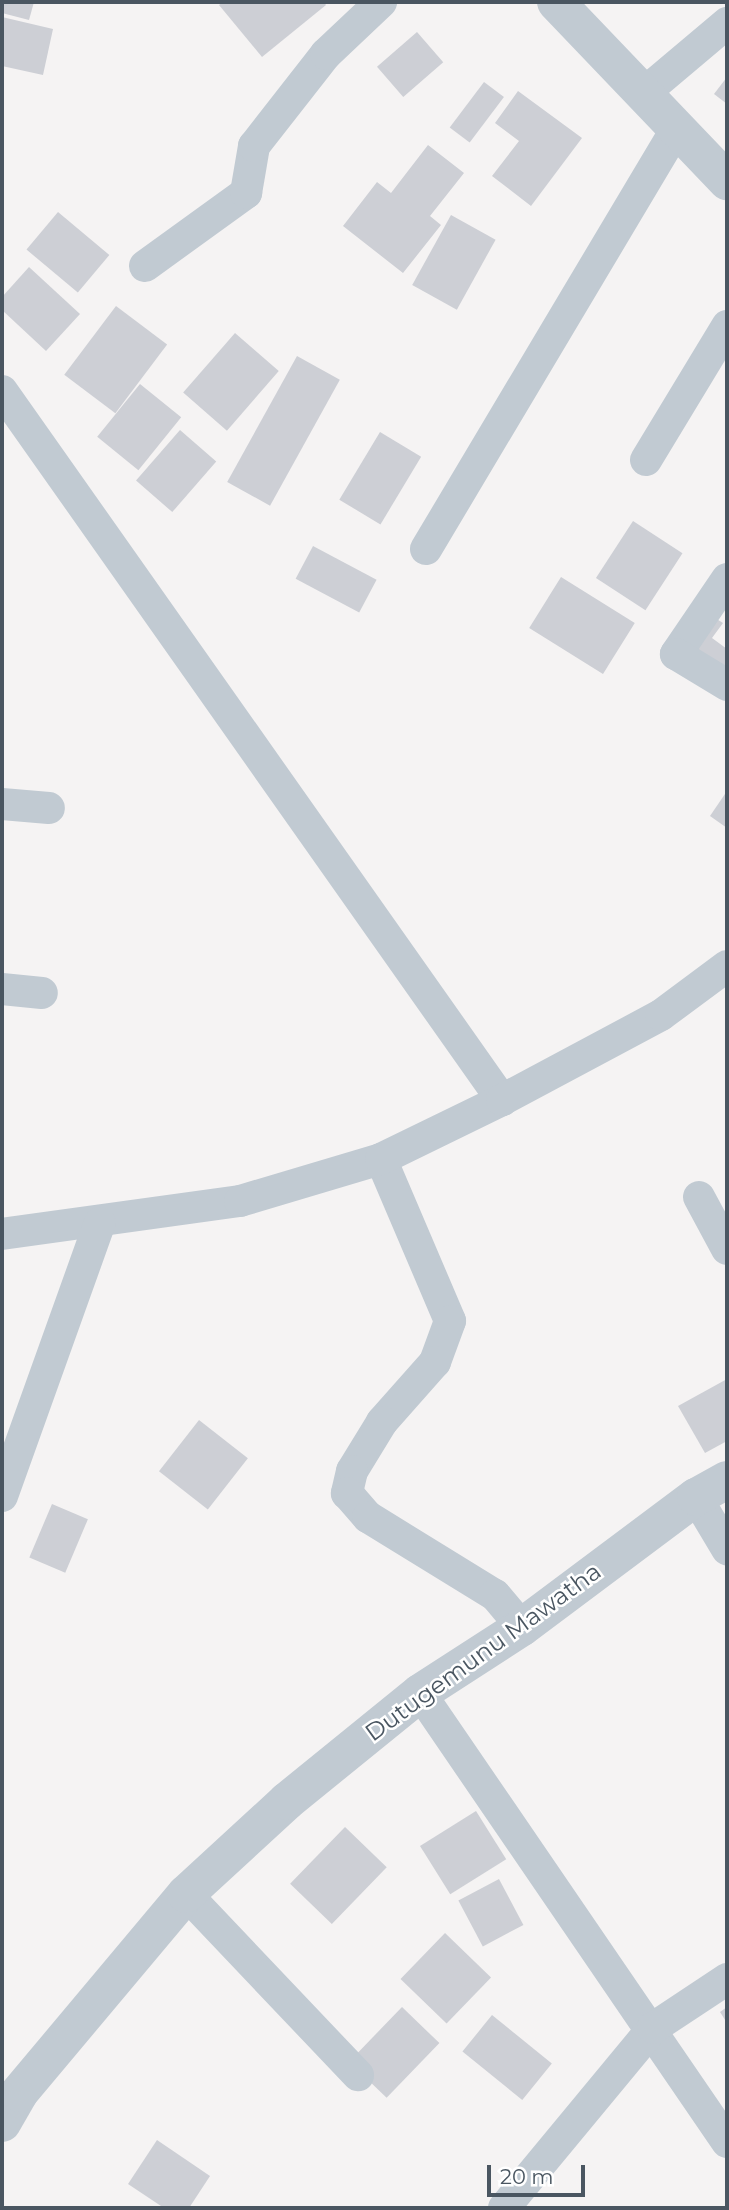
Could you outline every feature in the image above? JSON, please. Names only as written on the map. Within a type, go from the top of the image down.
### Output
[{"type":"street","points":[[145,266],[246,193],[254,146],[326,54],[381,2]]},
{"type":"street","points":[[556,2],[727,181]]},
{"type":"street","points":[[644,93],[727,23]]},
{"type":"street","points":[[426,549],[677,128]]},
{"type":"street","points":[[646,460],[727,326]]},
{"type":"street","points":[[7,409],[502,1101]]},
{"type":"street","points":[[727,579],[676,654],[727,685]]},
{"type":"street","points":[[2,804],[49,808]]},
{"type":"street","points":[[2,1234],[100,1223],[240,1201],[381,1158],[502,1101],[661,1015],[727,967]]},
{"type":"street","points":[[2,989],[42,993]]},
{"type":"street","points":[[381,1158],[450,1321],[435,1362],[382,1422],[352,1471],[347,1493],[368,1517],[495,1595],[522,1627]]},
{"type":"street","points":[[699,1197],[727,1249]]},
{"type":"street","points":[[2,1496],[100,1223]]},
{"type":"street","points":[[712,1488],[727,1549]]},
{"type":"street","name":"Dutugemunu Mawatha","points":[[8,2101],[186,1895],[287,1801],[420,1693],[522,1627],[712,1488]]},
{"type":"street","points":[[420,1693],[653,2028],[727,2142]]},
{"type":"street","points":[[186,1895],[358,2075]]},
{"type":"street","points":[[505,2208],[653,2028],[727,1979]]},
{"type":"building","points":[[2,2],[34,2],[29,20],[2,13]]},
{"type":"building","points":[[223,2],[324,2],[326,5],[262,57],[219,5]]},
{"type":"building","points":[[2,17],[53,29],[43,75],[2,66]]},
{"type":"building","points":[[417,32],[443,62],[403,97],[377,67]]},
{"type":"building","points":[[727,77],[727,104],[714,94]]},
{"type":"building","points":[[484,82],[504,97],[470,143],[450,128]]},
{"type":"building","points":[[518,91],[582,138],[531,206],[492,176],[519,141],[495,123]]},
{"type":"building","points":[[428,145],[464,173],[430,216],[441,225],[403,273],[343,226],[377,182],[391,193]]},
{"type":"building","points":[[58,212],[109,255],[78,293],[27,250]]},
{"type":"building","points":[[451,215],[496,240],[457,310],[412,285]]},
{"type":"building","points":[[29,267],[80,314],[46,351],[2,310],[2,297]]},
{"type":"building","points":[[116,306],[167,345],[115,413],[64,375]]},
{"type":"building","points":[[235,333],[279,371],[227,431],[183,393]]},
{"type":"building","points":[[297,356],[340,380],[270,506],[227,482]]},
{"type":"building","points":[[140,384],[181,417],[138,470],[97,437]]},
{"type":"building","points":[[180,430],[216,461],[172,512],[136,481]]},
{"type":"building","points":[[380,432],[421,457],[380,524],[339,500]]},
{"type":"building","points":[[633,521],[682,553],[645,610],[596,578]]},
{"type":"building","points":[[313,546],[377,580],[359,612],[296,579]]},
{"type":"building","points":[[561,577],[635,623],[603,674],[529,628]]},
{"type":"building","points":[[709,614],[723,623],[712,638],[727,649],[727,678],[685,648]]},
{"type":"building","points":[[727,791],[727,828],[710,816]]},
{"type":"building","points":[[727,1379],[727,1441],[705,1453],[678,1406]]},
{"type":"building","points":[[199,1420],[248,1458],[208,1509],[159,1471]]},
{"type":"building","points":[[52,1504],[88,1519],[65,1573],[29,1557]]},
{"type":"building","points":[[476,1811],[506,1859],[450,1894],[420,1846]]},
{"type":"building","points":[[345,1827],[387,1867],[332,1924],[290,1884]]},
{"type":"building","points":[[499,1879],[523,1925],[483,1947],[458,1901]]},
{"type":"building","points":[[445,1933],[491,1977],[447,2023],[401,1979]]},
{"type":"building","points":[[402,2007],[439,2043],[387,2098],[349,2062]]},
{"type":"building","points":[[727,2007],[727,2023],[720,2012]]},
{"type":"building","points":[[492,2015],[552,2063],[522,2100],[462,2052]]},
{"type":"building","points":[[157,2140],[210,2176],[189,2208],[164,2208],[128,2184]]}]
